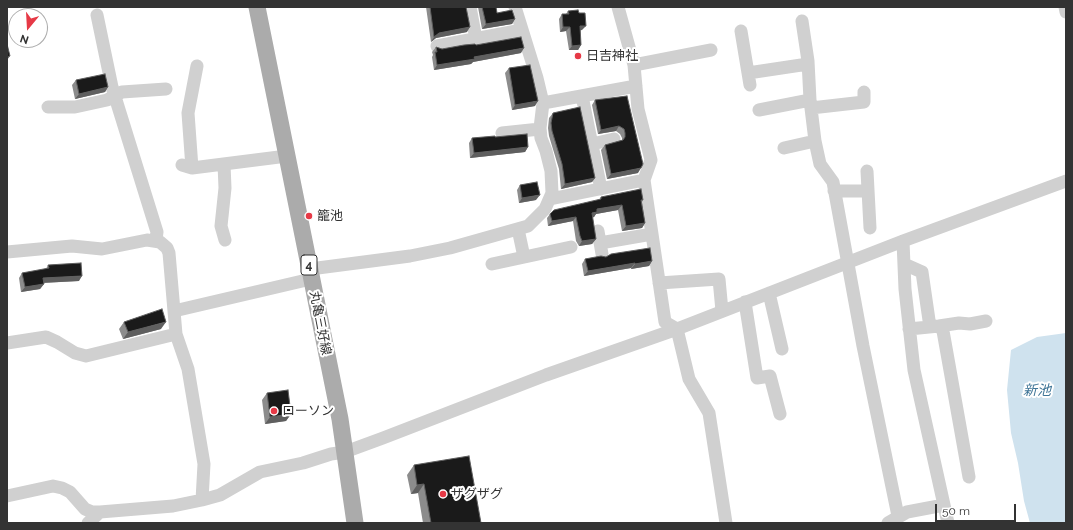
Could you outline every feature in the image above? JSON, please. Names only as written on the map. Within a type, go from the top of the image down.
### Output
[{"type":"main road","name":"丸亀三好線","points":[[257,7],[340,419],[355,523]]},
{"type":"street","points":[[470,7],[476,39]]},
{"type":"street","points":[[174,311],[310,274],[450,248],[528,226],[545,209],[550,199],[552,193],[551,171],[541,138],[540,129],[542,103],[537,78],[515,7]]},
{"type":"street","points":[[618,7],[634,65],[638,109],[651,160],[644,180],[664,322],[677,329],[689,379],[709,413],[726,523]]},
{"type":"street","points":[[1065,7],[1066,12]]},
{"type":"street","points":[[97,15],[95,30],[157,232],[156,240]]},
{"type":"street","points":[[802,21],[808,64],[810,104],[815,142],[820,164],[833,182],[893,520],[907,512],[944,505]]},
{"type":"street","points":[[437,46],[522,30]]},
{"type":"street","points":[[741,30],[749,79],[808,64]]},
{"type":"street","points":[[634,65],[672,62],[711,50]]},
{"type":"street","points":[[197,66],[186,92],[188,113],[187,166],[224,164],[287,156]]},
{"type":"street","points":[[542,103],[636,86]]},
{"type":"street","points":[[48,107],[69,113],[75,107],[107,100],[122,92],[166,89]]},
{"type":"street","points":[[758,110],[810,104],[864,102],[864,92]]},
{"type":"street","points":[[582,96],[601,189]]},
{"type":"street","points":[[502,133],[540,129]]},
{"type":"street","points":[[592,144],[614,139]]},
{"type":"street","points":[[784,148],[815,142]]},
{"type":"street","points":[[224,164],[224,188],[220,226],[225,240]]},
{"type":"street","points":[[867,170],[870,228]]},
{"type":"street","points":[[550,199],[644,180]]},
{"type":"street","points":[[7,496],[53,486],[70,492],[85,509],[92,512],[100,512],[166,507],[220,495],[260,472],[345,452],[546,374],[677,329],[903,241],[1066,181]]},
{"type":"street","points":[[834,191],[868,191]]},
{"type":"street","points":[[518,229],[524,257]]},
{"type":"street","points":[[600,243],[652,234]]},
{"type":"street","points":[[7,252],[72,246],[102,249],[147,240],[156,240],[164,245],[169,253],[176,334],[188,369],[204,464],[202,500]]},
{"type":"street","points":[[903,241],[909,329],[916,377],[948,523]]},
{"type":"street","points":[[492,264],[571,247]]},
{"type":"street","points":[[904,264],[922,272],[934,326],[943,331],[969,477]]},
{"type":"street","points":[[659,283],[719,279],[722,311]]},
{"type":"street","points":[[768,293],[782,349]]},
{"type":"street","points":[[745,302],[757,378],[770,376],[780,414]]},
{"type":"street","points":[[909,329],[959,323],[970,324],[986,321]]},
{"type":"street","points":[[7,343],[46,337],[75,353],[86,356],[176,334]]},
{"type":"street","points":[[88,523],[100,512]]},
{"type":"water","name":"新池","points":[[1066,333],[1066,523],[1030,523],[1024,501],[1018,463],[1011,433],[1007,390],[1011,350],[1037,337]]},
{"type":"building","points":[[430,7],[466,7],[470,27],[439,33],[434,37]]},
{"type":"building","points":[[482,7],[496,7],[497,13],[512,10],[515,19],[486,24]]},
{"type":"building","points":[[578,10],[579,13],[585,13],[586,26],[580,26],[581,45],[572,46],[570,27],[563,27],[562,14],[569,14],[568,11]]},
{"type":"building","points":[[521,37],[524,48],[474,57],[475,59],[437,65],[435,52],[437,52],[436,47],[442,49],[464,45],[476,45]]},
{"type":"building","points":[[7,44],[10,56],[7,57]]},
{"type":"building","points":[[530,65],[538,101],[515,105],[509,68]]},
{"type":"building","points":[[105,74],[108,87],[79,94],[76,80]]},
{"type":"building","points":[[627,96],[643,164],[641,168],[611,174],[605,145],[623,140],[625,133],[624,129],[619,126],[601,130],[595,100]]},
{"type":"building","points":[[580,107],[595,178],[565,184],[562,164],[551,123],[553,113]]},
{"type":"building","points":[[527,134],[528,147],[474,153],[472,138]]},
{"type":"building","points":[[537,182],[540,195],[522,198],[520,185]]},
{"type":"building","points":[[641,189],[643,200],[641,200],[645,223],[626,226],[622,205],[597,209],[597,212],[592,213],[596,239],[582,241],[576,217],[552,221],[550,214],[554,210],[601,199],[601,197]]},
{"type":"building","points":[[650,248],[652,261],[588,271],[585,259],[601,256],[606,257],[611,254]]},
{"type":"building","points":[[81,263],[82,276],[43,278],[44,284],[25,287],[22,273],[49,268],[48,265]]},
{"type":"building","points":[[162,309],[166,322],[128,332],[124,322]]},
{"type":"building","points":[[288,390],[291,414],[270,417],[267,393]]},
{"type":"building","name":"ザグザグ","points":[[469,456],[481,523],[431,523],[424,484],[417,485],[414,465]]},
{"type":"place","name":"日吉神社","points":[[578,56]]},
{"type":"place","name":"籠池","points":[[309,216]]},
{"type":"place","name":"ローソン","points":[[274,411]]},
{"type":"place","name":"ザグザグ","points":[[443,494]]}]
